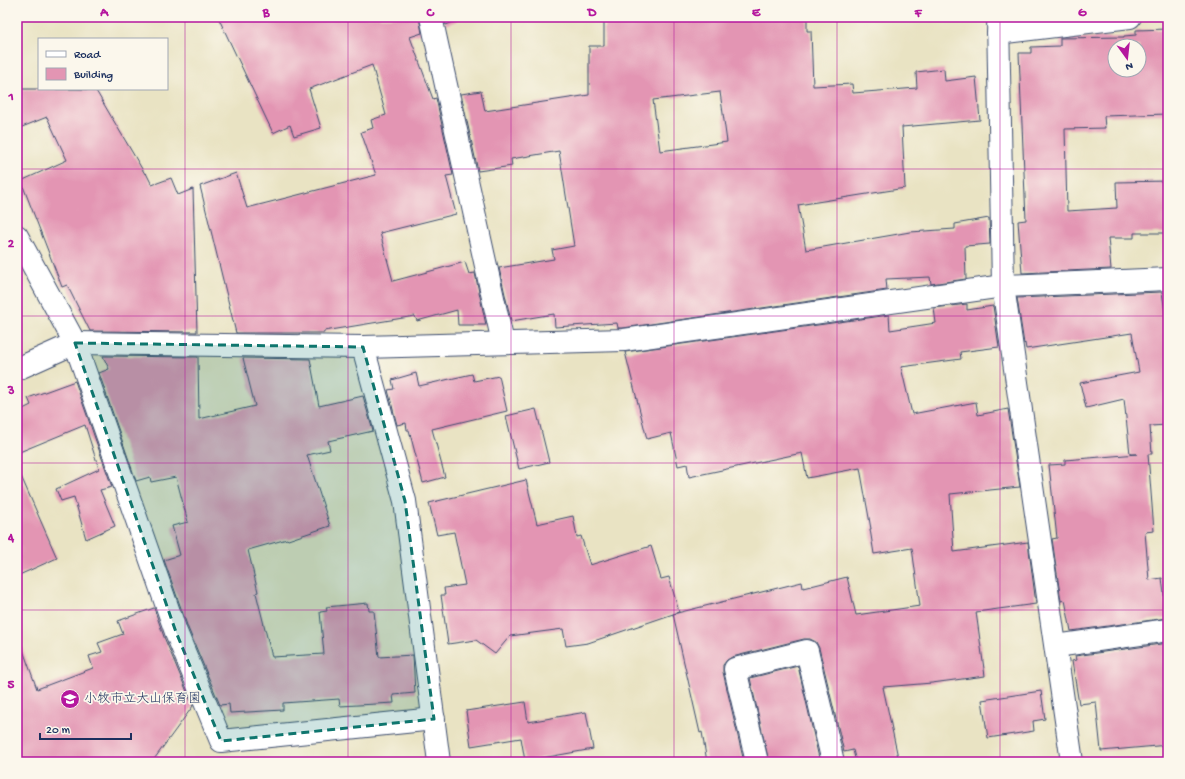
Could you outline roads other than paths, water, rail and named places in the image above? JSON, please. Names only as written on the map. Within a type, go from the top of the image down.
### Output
[{"type":"street","points":[[431,17],[503,343]]},
{"type":"street","points":[[1072,762],[1003,286],[998,25],[1130,17]]},
{"type":"street","points":[[17,236],[75,343],[176,632],[221,741],[434,719]]},
{"type":"street","points":[[17,369],[75,343],[363,347],[624,340],[1003,286],[1168,279]]},
{"type":"street","points":[[363,347],[405,501],[439,762]]},
{"type":"street","points":[[1056,646],[1168,630]]},
{"type":"street","points":[[757,762],[734,669],[807,652],[834,762]]},
{"type":"place","name":"小牧市立大山保育園","points":[[70,699]]}]
